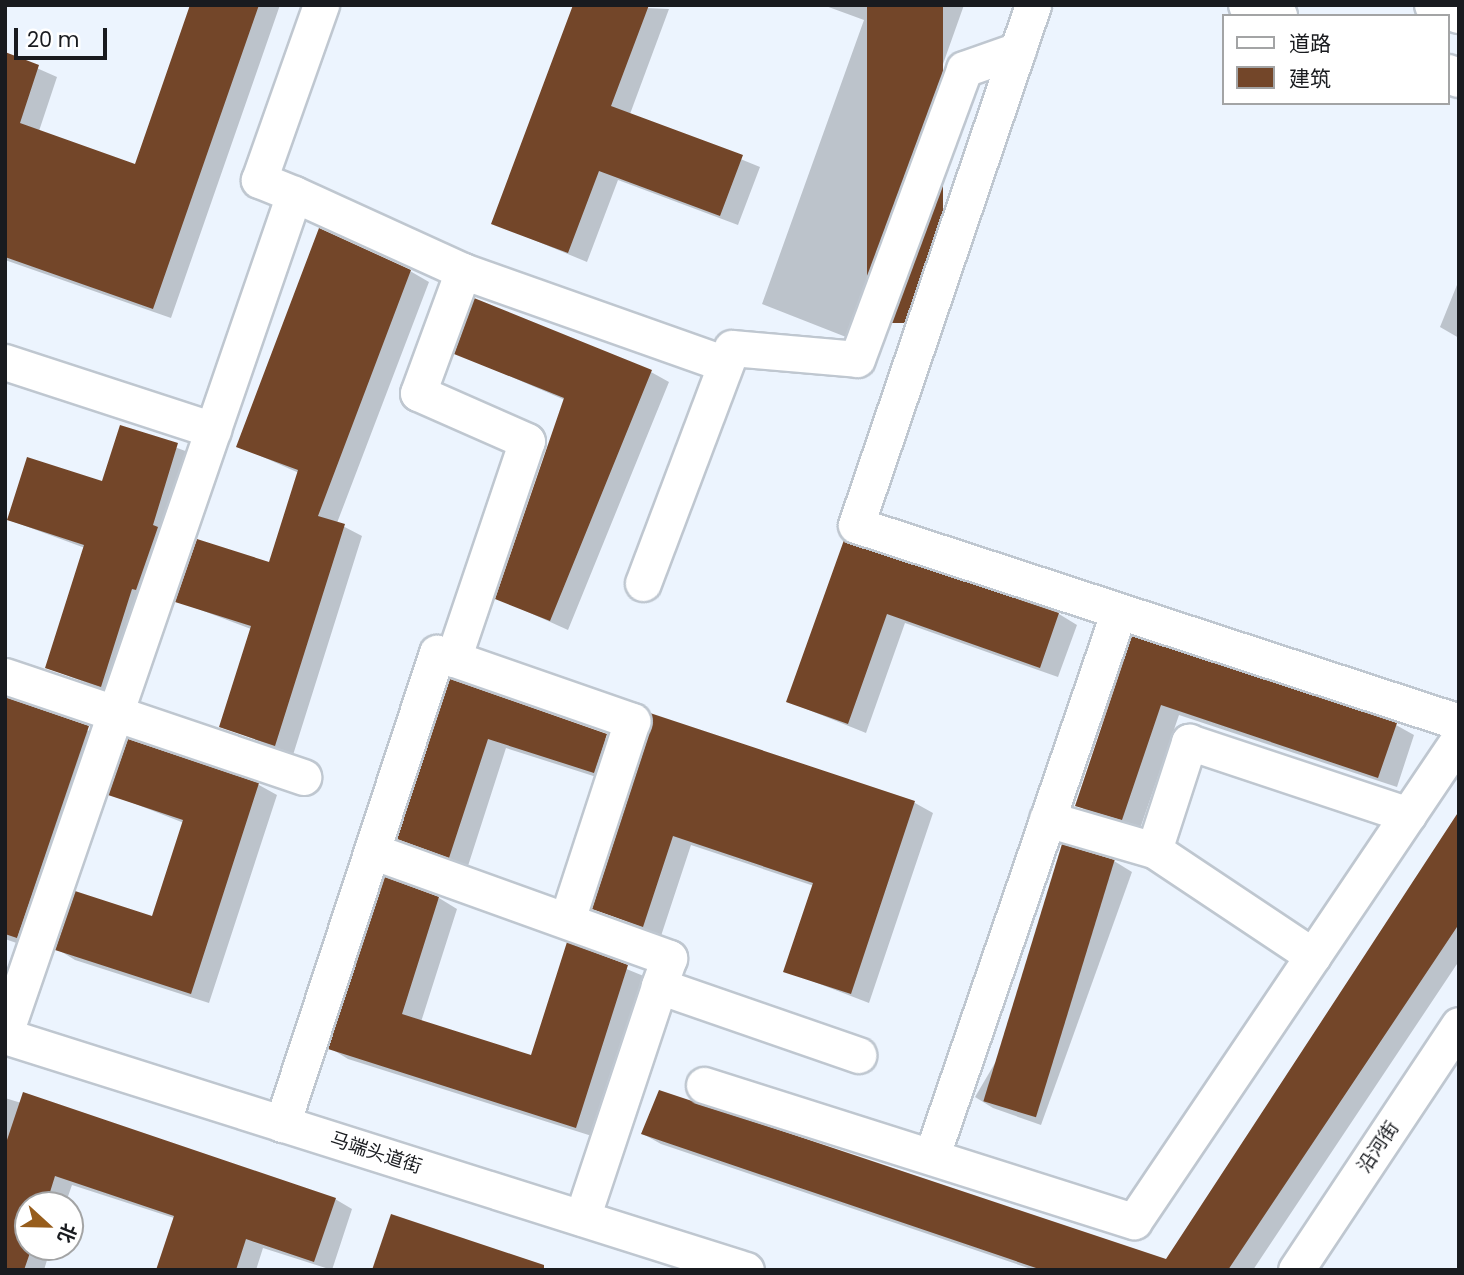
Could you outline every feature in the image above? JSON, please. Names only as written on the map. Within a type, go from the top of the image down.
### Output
[{"type":"highway","points":[[1248,5],[1273,14]]},
{"type":"highway","points":[[1434,5],[1459,14]]},
{"type":"street","points":[[321,5],[259,180],[463,271],[725,364]]},
{"type":"street","points":[[1033,5],[856,524],[1459,722]]},
{"type":"street","points":[[643,583],[732,348],[857,359],[964,69],[1018,50]]},
{"type":"street","points":[[5,1035],[294,194]]},
{"type":"street","points":[[453,659],[527,441],[418,393],[463,271]]},
{"type":"street","points":[[5,362],[213,430]]},
{"type":"street","points":[[932,1156],[1119,611]]},
{"type":"street","points":[[282,1124],[437,653],[632,721],[567,920]]},
{"type":"street","points":[[5,676],[303,777]]},
{"type":"street","points":[[704,1084],[1134,1221],[1459,739]]},
{"type":"street","points":[[1154,850],[1189,742],[1408,815]]},
{"type":"street","points":[[1047,819],[1154,850],[1313,956]]},
{"type":"street","points":[[372,851],[669,958],[583,1218]]},
{"type":"street","points":[[659,986],[858,1055]]},
{"type":"street","name":"沿河街","points":[[1296,1270],[1459,1025]]},
{"type":"street","name":"马端头道街","points":[[5,1035],[746,1270]]},
{"type":"building","points":[[190,5],[259,5],[153,309],[5,257],[5,52],[39,65],[20,123],[135,164]]},
{"type":"building","points":[[573,5],[649,5],[611,106],[743,155],[720,216],[599,171],[568,253],[491,224]]},
{"type":"building","points":[[867,5],[943,5],[943,323],[867,323]]},
{"type":"building","points":[[319,228],[411,270],[318,516],[345,524],[275,746],[219,727],[251,626],[175,602],[197,539],[269,562],[298,470],[236,447]]},
{"type":"building","points":[[474,298],[652,370],[550,621],[495,599],[564,398],[454,354]]},
{"type":"building","points":[[120,425],[178,443],[153,525],[158,527],[136,590],[132,589],[101,687],[45,668],[84,545],[7,520],[27,457],[102,481]]},
{"type":"building","points":[[844,540],[1059,613],[1040,668],[887,614],[848,724],[786,702]]},
{"type":"building","points":[[1132,636],[1397,723],[1378,778],[1161,705],[1122,820],[1075,806]]},
{"type":"building","points":[[450,679],[607,734],[594,773],[488,739],[449,858],[397,839]]},
{"type":"building","points":[[5,697],[89,726],[17,938],[5,934]]},
{"type":"building","points":[[650,713],[915,801],[851,994],[783,972],[813,883],[673,836],[643,927],[592,909],[651,727]]},
{"type":"building","points":[[128,739],[259,783],[191,994],[55,950],[75,891],[152,916],[183,820],[108,795]]},
{"type":"building","points":[[1459,811],[1459,924],[1228,1270],[1042,1270],[641,1134],[659,1090],[1166,1259]]},
{"type":"building","points":[[1062,844],[1115,860],[1036,1117],[983,1101]]},
{"type":"building","points":[[385,877],[439,897],[402,1014],[531,1055],[567,942],[628,965],[576,1128],[328,1049]]},
{"type":"building","points":[[23,1092],[336,1198],[314,1262],[246,1239],[236,1270],[156,1270],[174,1216],[55,1176],[50,1191],[14,1191],[14,1261],[27,1261],[24,1270],[5,1270],[5,1146]]},
{"type":"building","points":[[391,1214],[544,1265],[544,1270],[372,1270]]}]
